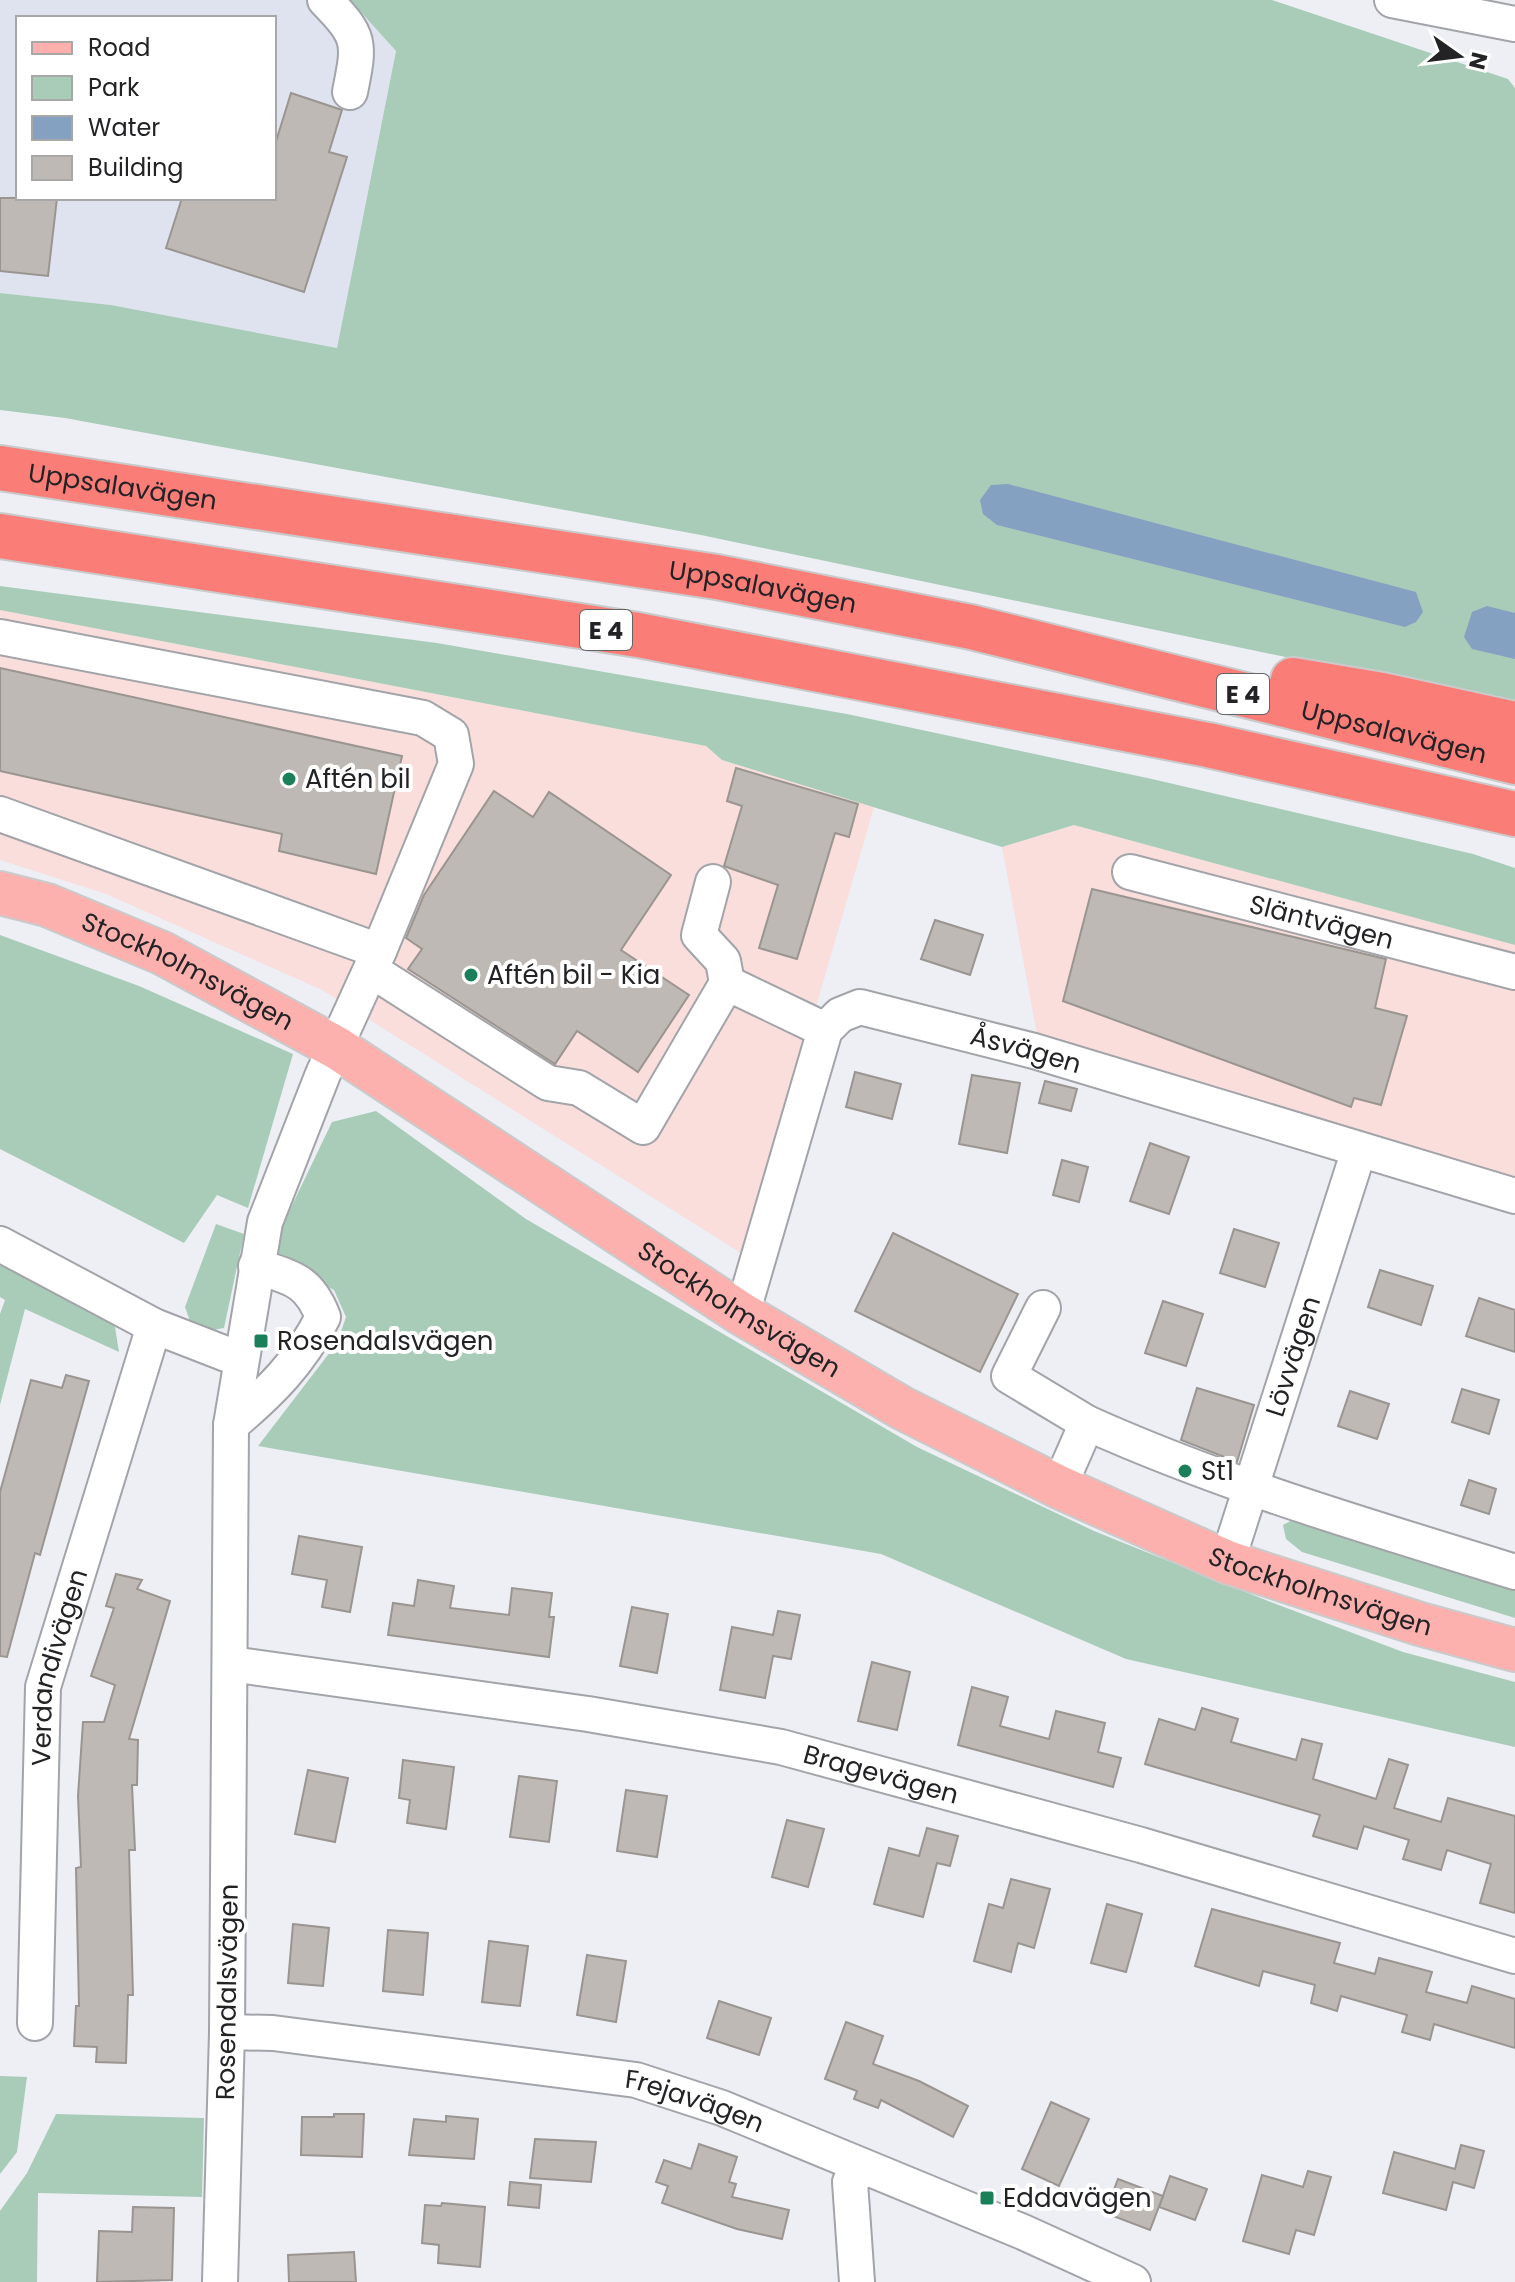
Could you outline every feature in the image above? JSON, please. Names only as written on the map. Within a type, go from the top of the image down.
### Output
[{"type":"highway","name":"Uppsalavägen","points":[[0,468],[717,577],[971,627],[1515,762]]},
{"type":"highway","name":"Uppsalavägen","points":[[0,536],[638,635],[1208,745],[1515,814]]},
{"type":"highway","points":[[971,627],[1382,695],[1515,724]]},
{"type":"highway","points":[[1208,745],[1515,837]]},
{"type":"main road","name":"Stockholmsvägen","points":[[0,893],[47,905],[162,953],[337,1048],[742,1314],[902,1408],[1059,1487],[1227,1562],[1420,1624],[1515,1650]]},
{"type":"street","points":[[325,0],[351,26],[358,52],[350,92]]},
{"type":"street","points":[[1392,0],[1515,24]]},
{"type":"street","name":"Rosendalsvägen","points":[[0,637],[423,718],[451,735],[456,764],[375,961],[323,1074],[265,1222],[239,1359],[231,1425],[227,2032],[220,2282]]},
{"type":"street","points":[[0,814],[375,961],[548,1083],[579,1088],[643,1127],[727,983],[723,961],[699,935],[713,882]]},
{"type":"street","name":"Släntvägen","points":[[1130,872],[1515,972]]},
{"type":"street","points":[[727,983],[825,1030],[742,1314]]},
{"type":"street","name":"Åsvägen","points":[[825,1030],[840,1015],[860,1007],[1034,1051],[1515,1196]]},
{"type":"street","name":"Lövvägen","points":[[1227,1562],[1359,1150]]},
{"type":"street","points":[[0,1244],[154,1326],[239,1359]]},
{"type":"street","points":[[231,1425],[279,1384],[308,1347],[323,1317],[314,1294],[288,1277],[256,1266]]},
{"type":"street","points":[[1043,1308],[1009,1376],[1087,1423],[1166,1459],[1250,1489],[1515,1572]]},
{"type":"street","name":"Verdandivägen","points":[[35,2023],[43,1687],[154,1326]]},
{"type":"street","points":[[1059,1487],[1087,1423]]},
{"type":"street","name":"Bragevägen","points":[[231,1664],[588,1714],[781,1747],[1141,1845],[1515,1956]]},
{"type":"street","name":"Frejavägen","points":[[227,2032],[273,2033],[636,2080],[722,2108],[994,2220],[1133,2282]]},
{"type":"street","points":[[857,2282],[850,2182],[862,2168]]},
{"type":"shaded area","points":[[0,0],[350,0],[396,51],[337,348],[111,305],[0,293]]},
{"type":"shaded area","points":[[0,610],[706,746],[722,760],[874,807],[744,1255],[322,990],[106,894],[0,860]]},
{"type":"shaded area","points":[[1074,825],[1515,945],[1515,1191],[1039,1045],[1002,847]]},
{"type":"green space","points":[[350,0],[1272,0],[1508,79],[1515,88],[1515,705],[701,535],[65,418],[0,410],[0,293],[111,305],[337,348],[396,51]]},
{"type":"green space","points":[[0,586],[437,643],[847,714],[1152,779],[1473,854],[1515,868],[1515,945],[1074,825],[1002,847],[722,760],[706,746],[0,610]]},
{"type":"green space","points":[[0,935],[139,986],[293,1054],[248,1208],[217,1195],[184,1243],[0,1149]]},
{"type":"green space","points":[[376,1111],[526,1219],[917,1447],[1094,1531],[1263,1599],[1403,1652],[1515,1682],[1515,1747],[1126,1659],[881,1554],[258,1446],[337,1343],[346,1317],[334,1290],[274,1258],[284,1222],[332,1122]]},
{"type":"green space","points":[[216,1224],[244,1234],[224,1328],[206,1331],[191,1324],[185,1307]]},
{"type":"green space","points":[[0,1263],[96,1312],[115,1327],[119,1352],[25,1309],[0,1405],[0,1314],[5,1300],[0,1297]]},
{"type":"green space","points":[[1298,1517],[1515,1588],[1515,1618],[1302,1552],[1286,1539],[1283,1525]]},
{"type":"green space","points":[[0,2076],[27,2077],[17,2152],[0,2174]]},
{"type":"green space","points":[[56,2114],[204,2118],[202,2197],[38,2193],[37,2282],[0,2282],[0,2211],[27,2173]]},
{"type":"water","points":[[1008,484],[1416,592],[1423,612],[1416,622],[1405,627],[997,525],[983,514],[980,500],[991,485]]},
{"type":"water","points":[[1487,606],[1515,613],[1515,659],[1472,649],[1464,637],[1472,612]]},
{"type":"building","points":[[291,93],[342,110],[329,152],[347,157],[304,292],[166,248],[181,200],[276,200],[276,142]]},
{"type":"building","points":[[0,198],[57,200],[48,276],[0,271]]},
{"type":"building","points":[[0,668],[402,756],[376,874],[279,851],[282,834],[0,771]]},
{"type":"building","points":[[736,768],[858,804],[849,837],[835,833],[797,959],[759,948],[778,885],[724,866],[742,806],[727,801]]},
{"type":"building","points":[[494,791],[533,817],[549,792],[671,875],[621,950],[689,995],[638,1072],[577,1031],[555,1064],[408,969],[422,949],[406,938],[424,895]]},
{"type":"building","points":[[1092,889],[1386,959],[1375,1008],[1407,1016],[1381,1105],[1354,1098],[1351,1107],[1063,1001]]},
{"type":"building","points":[[935,920],[983,935],[970,975],[921,959]]},
{"type":"building","points":[[855,1072],[901,1084],[892,1119],[846,1107]]},
{"type":"building","points":[[972,1075],[1020,1083],[1007,1153],[959,1144]]},
{"type":"building","points":[[1045,1081],[1077,1089],[1071,1111],[1039,1103]]},
{"type":"building","points":[[1150,1143],[1189,1157],[1169,1214],[1130,1201]]},
{"type":"building","points":[[1062,1160],[1088,1167],[1079,1202],[1053,1195]]},
{"type":"building","points":[[1234,1229],[1279,1243],[1265,1287],[1220,1273]]},
{"type":"building","points":[[893,1233],[1018,1294],[980,1372],[855,1311]]},
{"type":"building","points":[[1380,1270],[1433,1286],[1421,1325],[1368,1307]]},
{"type":"building","points":[[1479,1298],[1515,1310],[1515,1352],[1466,1336]]},
{"type":"building","points":[[1163,1301],[1203,1314],[1186,1366],[1145,1353]]},
{"type":"building","points":[[66,1375],[89,1381],[40,1555],[35,1553],[7,1657],[0,1656],[0,1492],[31,1380],[62,1388]]},
{"type":"building","points":[[1197,1388],[1254,1405],[1237,1462],[1181,1440]]},
{"type":"building","points":[[1462,1389],[1499,1400],[1489,1434],[1452,1422]]},
{"type":"building","points":[[1350,1391],[1389,1404],[1377,1439],[1338,1426]]},
{"type":"building","points":[[1469,1480],[1496,1489],[1489,1514],[1461,1505]]},
{"type":"building","points":[[299,1536],[362,1547],[350,1612],[322,1607],[327,1580],[292,1574]]},
{"type":"building","points":[[116,1574],[142,1580],[137,1589],[170,1601],[129,1739],[138,1740],[137,1785],[132,1785],[135,1850],[129,1850],[133,1995],[128,1995],[126,2063],[96,2062],[97,2047],[74,2046],[76,2006],[79,2006],[76,1868],[81,1867],[78,1796],[83,1722],[104,1722],[115,1685],[91,1676],[114,1608],[106,1606]]},
{"type":"building","points":[[418,1580],[454,1586],[450,1608],[509,1615],[512,1588],[552,1593],[549,1617],[554,1617],[549,1657],[388,1635],[393,1603],[414,1606]]},
{"type":"building","points":[[632,1607],[668,1614],[657,1673],[620,1666]]},
{"type":"building","points":[[778,1611],[800,1615],[791,1659],[773,1656],[765,1698],[720,1690],[732,1627],[773,1635]]},
{"type":"building","points":[[872,1662],[910,1672],[897,1730],[858,1721]]},
{"type":"building","points":[[972,1687],[1008,1697],[1000,1726],[1049,1739],[1056,1711],[1105,1723],[1098,1752],[1121,1758],[1113,1787],[958,1745]]},
{"type":"building","points":[[1202,1708],[1238,1719],[1231,1742],[1296,1760],[1302,1739],[1322,1744],[1313,1779],[1376,1799],[1389,1759],[1408,1765],[1394,1808],[1441,1822],[1448,1798],[1515,1816],[1515,1913],[1480,1903],[1491,1864],[1447,1850],[1441,1870],[1403,1859],[1409,1840],[1364,1826],[1357,1849],[1313,1836],[1320,1815],[1145,1764],[1159,1719],[1195,1730]]},
{"type":"building","points":[[403,1760],[454,1767],[446,1829],[407,1823],[410,1800],[399,1798]]},
{"type":"building","points":[[308,1770],[348,1778],[335,1842],[295,1834]]},
{"type":"building","points":[[519,1776],[557,1781],[549,1842],[510,1837]]},
{"type":"building","points":[[626,1790],[667,1796],[657,1857],[617,1851]]},
{"type":"building","points":[[787,1820],[824,1829],[808,1887],[772,1877]]},
{"type":"building","points":[[927,1828],[958,1836],[950,1866],[937,1863],[923,1917],[874,1904],[889,1848],[919,1856]]},
{"type":"building","points":[[1011,1879],[1050,1889],[1034,1948],[1018,1943],[1011,1972],[974,1961],[989,1904],[1003,1908]]},
{"type":"building","points":[[1107,1904],[1142,1914],[1126,1972],[1091,1963]]},
{"type":"building","points":[[1212,1909],[1340,1943],[1334,1963],[1375,1974],[1379,1958],[1432,1972],[1426,1992],[1467,2003],[1472,1986],[1515,1999],[1515,2048],[1434,2024],[1430,2040],[1402,2032],[1407,2015],[1341,1996],[1337,2011],[1311,2003],[1315,1985],[1263,1971],[1259,1986],[1195,1966]]},
{"type":"building","points":[[293,1924],[329,1928],[323,1986],[288,1983]]},
{"type":"building","points":[[388,1930],[428,1933],[423,1995],[383,1991]]},
{"type":"building","points":[[489,1941],[528,1946],[520,2006],[482,2002]]},
{"type":"building","points":[[587,1955],[626,1961],[616,2022],[577,2015]]},
{"type":"building","points":[[719,2001],[771,2018],[759,2055],[707,2038]]},
{"type":"building","points":[[846,2022],[883,2036],[873,2064],[919,2081],[968,2106],[953,2137],[881,2100],[878,2108],[854,2099],[857,2091],[825,2079]]},
{"type":"building","points":[[1051,2102],[1089,2119],[1059,2186],[1022,2169]]},
{"type":"building","points":[[334,2114],[364,2114],[362,2157],[301,2155],[302,2117],[334,2117]]},
{"type":"building","points":[[446,2116],[478,2119],[474,2159],[409,2155],[414,2119],[446,2122]]},
{"type":"building","points":[[535,2139],[596,2142],[591,2182],[530,2178]]},
{"type":"building","points":[[699,2144],[737,2157],[729,2182],[736,2184],[732,2197],[789,2210],[782,2239],[737,2229],[662,2203],[668,2186],[656,2182],[664,2160],[691,2169]]},
{"type":"building","points":[[1461,2145],[1484,2151],[1474,2188],[1453,2182],[1446,2210],[1383,2193],[1394,2152],[1455,2169]]},
{"type":"building","points":[[1308,2171],[1331,2177],[1314,2235],[1296,2230],[1289,2254],[1243,2241],[1262,2175],[1303,2187]]},
{"type":"building","points":[[1170,2176],[1207,2189],[1195,2220],[1159,2207]]},
{"type":"building","points":[[1118,2179],[1163,2196],[1150,2230],[1105,2213]]},
{"type":"building","points":[[510,2182],[541,2185],[539,2208],[508,2205]]},
{"type":"building","points":[[442,2203],[485,2207],[480,2267],[438,2263],[439,2245],[422,2243],[425,2205],[441,2206]]},
{"type":"building","points":[[133,2207],[174,2208],[172,2280],[97,2282],[99,2231],[132,2232]]},
{"type":"building","points":[[354,2252],[356,2282],[289,2282],[288,2255]]},
{"type":"place","name":"Aftén bil","points":[[289,779]]},
{"type":"place","name":"Aftén bil - Kia","points":[[471,975]]},
{"type":"place","name":"Rosendalsvägen","points":[[261,1341]]},
{"type":"place","name":"St1","points":[[1185,1471]]},
{"type":"place","name":"Eddavägen","points":[[987,2198]]}]
